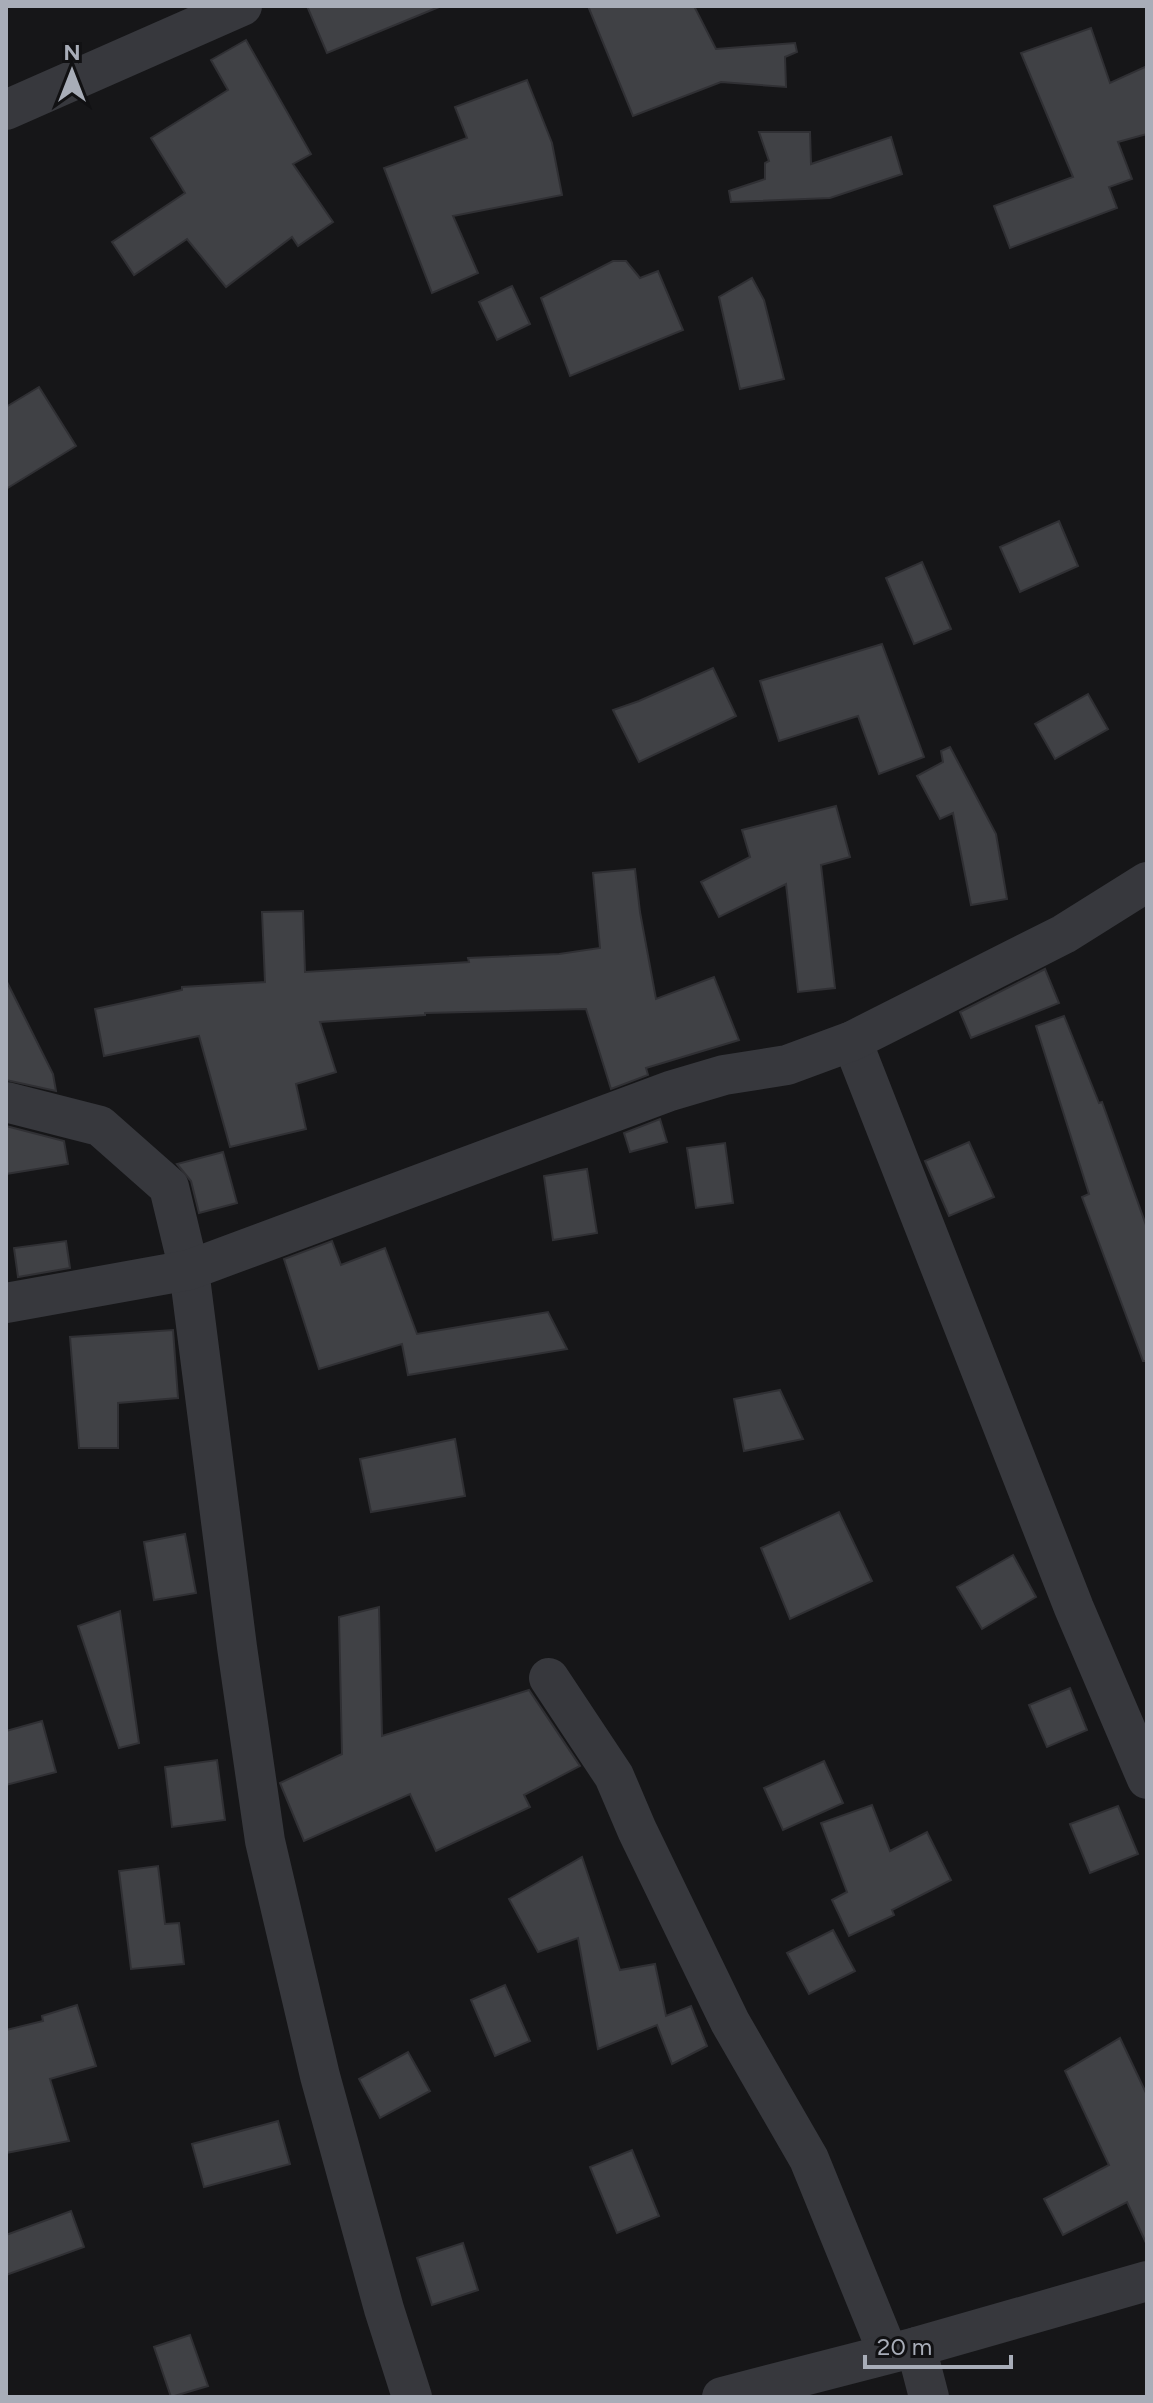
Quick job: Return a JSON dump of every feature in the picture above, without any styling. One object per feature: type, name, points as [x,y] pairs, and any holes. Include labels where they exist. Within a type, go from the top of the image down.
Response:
[{"type":"street","points":[[6,110],[242,6]]},
{"type":"street","points":[[6,1303],[189,1270],[670,1091],[724,1075],[787,1065],[852,1041],[1064,934],[1147,882]]},
{"type":"street","points":[[852,1041],[1074,1608],[1147,1779]]},
{"type":"street","points":[[6,1102],[100,1126],[169,1187],[189,1270],[265,1841],[320,2076],[384,2309],[412,2397]]},
{"type":"street","points":[[549,1678],[614,1776],[730,2022],[809,2159],[902,2350],[929,2397]]},
{"type":"street","points":[[722,2397],[1147,2281]]},
{"type":"building","points":[[307,6],[439,6],[439,7],[327,53]]},
{"type":"building","points":[[588,6],[694,6],[716,49],[795,43],[797,52],[785,57],[786,87],[721,82],[633,116]]},
{"type":"building","points":[[1091,28],[1110,83],[1147,66],[1147,134],[1118,142],[1132,179],[1109,187],[1117,208],[1010,248],[994,206],[1073,177],[1021,53]]},
{"type":"building","points":[[246,40],[311,154],[293,164],[333,222],[298,246],[292,237],[226,287],[187,239],[134,275],[112,242],[185,193],[151,138],[228,90],[211,60]]},
{"type":"building","points":[[527,80],[552,143],[562,195],[453,216],[478,273],[432,293],[384,168],[467,138],[455,107]]},
{"type":"building","points":[[759,132],[810,132],[811,164],[891,137],[902,174],[830,198],[731,202],[729,191],[765,179],[765,163],[769,161]]},
{"type":"building","points":[[613,261],[626,261],[640,278],[658,271],[683,330],[570,376],[541,298]]},
{"type":"building","points":[[752,278],[764,300],[784,379],[740,389],[719,297]]},
{"type":"building","points":[[512,286],[530,324],[497,340],[479,302]]},
{"type":"building","points":[[39,387],[76,446],[6,489],[6,407]]},
{"type":"building","points":[[1059,521],[1078,566],[1020,592],[1000,547]]},
{"type":"building","points":[[922,562],[951,629],[914,644],[886,578]]},
{"type":"building","points":[[882,644],[924,757],[879,774],[858,716],[779,741],[760,681]]},
{"type":"building","points":[[713,668],[736,716],[639,762],[613,710]]},
{"type":"building","points":[[1088,694],[1108,729],[1055,759],[1035,724]]},
{"type":"building","points":[[950,747],[996,834],[1007,899],[971,905],[953,813],[940,819],[917,776],[943,762],[941,751]]},
{"type":"building","points":[[836,806],[850,857],[821,865],[835,988],[798,992],[786,884],[719,917],[701,882],[750,857],[742,830]]},
{"type":"building","points":[[635,869],[656,999],[714,977],[739,1040],[646,1068],[648,1075],[611,1089],[586,1009],[425,1013],[320,1022],[336,1072],[296,1084],[306,1129],[230,1147],[199,1036],[104,1056],[95,1009],[182,990],[182,987],[265,982],[262,912],[303,911],[305,972],[469,962],[468,958],[559,954],[600,948],[593,873]]},
{"type":"building","points":[[1045,969],[1059,1003],[971,1038],[960,1012]]},
{"type":"building","points":[[6,980],[53,1074],[56,1091],[6,1080]]},
{"type":"building","points":[[1064,1016],[1099,1103],[1102,1102],[1147,1228],[1147,1361],[1143,1361],[1082,1197],[1089,1194],[1036,1026]]},
{"type":"building","points":[[660,1119],[667,1142],[630,1152],[624,1133]]},
{"type":"building","points":[[6,1126],[64,1141],[68,1164],[6,1174]]},
{"type":"building","points":[[969,1142],[994,1197],[949,1216],[925,1161]]},
{"type":"building","points":[[725,1143],[733,1203],[696,1208],[687,1148]]},
{"type":"building","points":[[223,1152],[237,1203],[199,1213],[191,1181],[177,1164]]},
{"type":"building","points":[[587,1169],[597,1233],[553,1240],[544,1176]]},
{"type":"building","points":[[66,1241],[70,1268],[18,1277],[14,1248]]},
{"type":"building","points":[[332,1241],[341,1265],[385,1248],[417,1334],[548,1312],[567,1349],[408,1375],[402,1344],[319,1369],[284,1259]]},
{"type":"building","points":[[173,1330],[178,1398],[118,1403],[118,1448],[79,1448],[70,1337]]},
{"type":"building","points":[[780,1390],[803,1439],[744,1451],[734,1399]]},
{"type":"building","points":[[455,1439],[465,1496],[371,1512],[360,1459]]},
{"type":"building","points":[[839,1512],[872,1581],[790,1619],[761,1548]]},
{"type":"building","points":[[185,1534],[196,1593],[154,1600],[144,1542]]},
{"type":"building","points":[[1013,1555],[1036,1597],[982,1629],[957,1587]]},
{"type":"building","points":[[379,1607],[382,1736],[529,1690],[580,1766],[524,1795],[530,1807],[436,1851],[410,1794],[304,1841],[280,1783],[342,1754],[339,1617]]},
{"type":"building","points":[[120,1611],[139,1743],[119,1748],[78,1626]]},
{"type":"building","points":[[1070,1688],[1087,1730],[1047,1747],[1029,1705]]},
{"type":"building","points":[[42,1721],[56,1772],[6,1785],[6,1731]]},
{"type":"building","points":[[217,1760],[225,1820],[172,1827],[165,1767]]},
{"type":"building","points":[[824,1761],[843,1803],[783,1830],[764,1788]]},
{"type":"building","points":[[872,1805],[890,1851],[927,1832],[951,1880],[892,1910],[894,1915],[849,1936],[832,1900],[847,1892],[821,1823]]},
{"type":"building","points":[[1118,1806],[1138,1854],[1090,1873],[1070,1824]]},
{"type":"building","points":[[582,1857],[620,1970],[655,1964],[666,2016],[691,2006],[707,2046],[672,2064],[657,2025],[598,2049],[578,1938],[538,1952],[509,1899]]},
{"type":"building","points":[[158,1866],[165,1924],[179,1923],[184,1964],[131,1969],[119,1871]]},
{"type":"building","points":[[833,1930],[855,1971],[809,1994],[787,1953]]},
{"type":"building","points":[[505,1985],[530,2041],[495,2056],[471,2000]]},
{"type":"building","points":[[77,2005],[96,2066],[50,2079],[69,2141],[6,2153],[6,2030],[43,2021],[42,2016]]},
{"type":"building","points":[[1120,2038],[1147,2095],[1147,2245],[1127,2202],[1063,2235],[1044,2199],[1109,2165],[1065,2071]]},
{"type":"building","points":[[408,2052],[430,2091],[380,2118],[359,2079]]},
{"type":"building","points":[[278,2121],[290,2164],[204,2187],[192,2144]]},
{"type":"building","points":[[632,2150],[659,2216],[617,2233],[590,2167]]},
{"type":"building","points":[[71,2211],[84,2247],[6,2275],[6,2235]]},
{"type":"building","points":[[463,2243],[478,2290],[432,2305],[417,2258]]},
{"type":"building","points":[[190,2335],[208,2386],[171,2397],[154,2347]]}]
